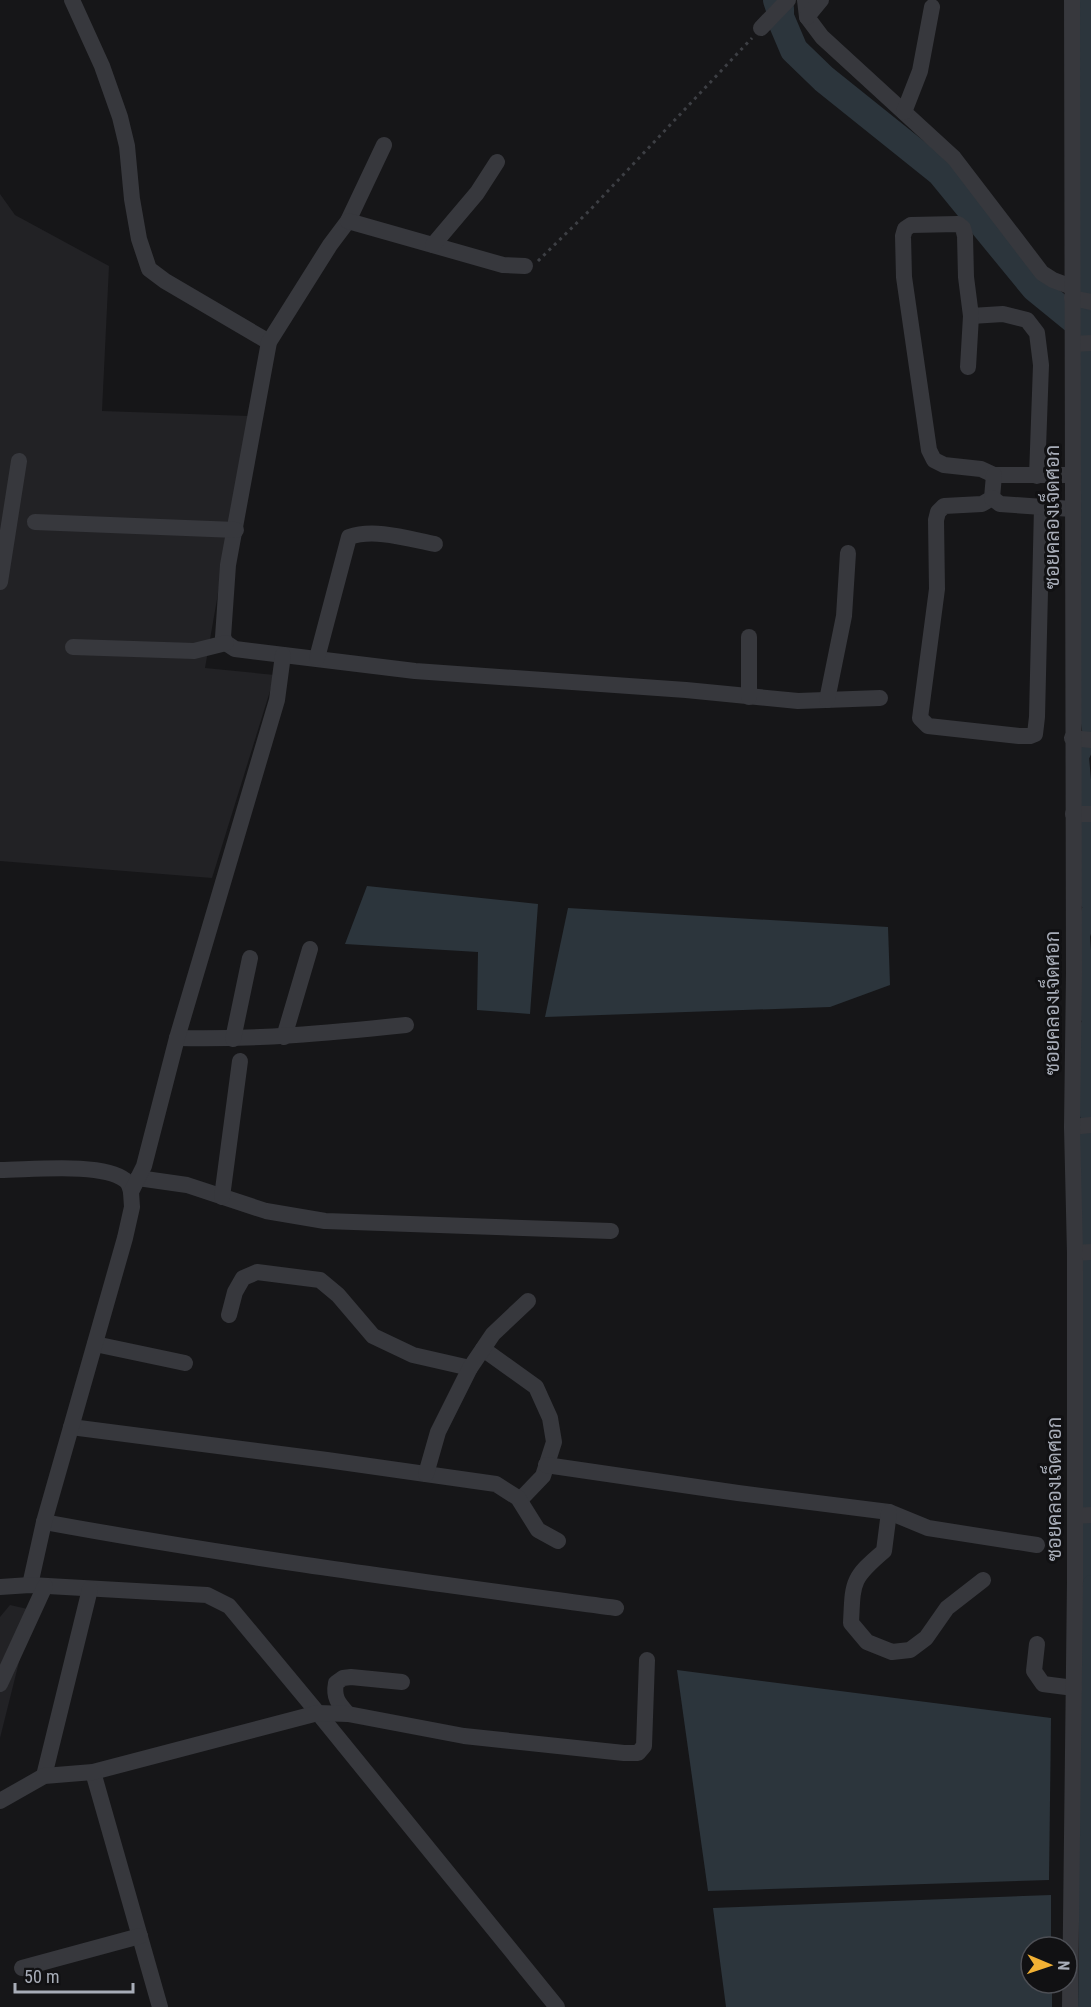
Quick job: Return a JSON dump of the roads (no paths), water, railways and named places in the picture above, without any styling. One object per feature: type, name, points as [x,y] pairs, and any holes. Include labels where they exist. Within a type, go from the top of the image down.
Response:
[{"type":"street","points":[[72,0],[102,66],[120,117],[127,146],[132,199],[139,239],[149,269],[165,281],[269,342]]},
{"type":"street","points":[[805,0],[807,17],[822,37],[954,158],[1042,273],[1079,297]]},
{"type":"street","points":[[807,17],[820,0]]},
{"type":"street","name":"ซอยคลองเจ็ดศอก","points":[[1070,2007],[1074,1688],[1083,1632],[1082,740],[1072,509],[1081,344],[1072,0]]},
{"type":"street","points":[[761,28],[787,1]]},
{"type":"street","points":[[904,112],[920,71],[932,7]]},
{"type":"street","points":[[384,145],[348,221],[330,245],[269,342],[228,565],[223,637],[226,643],[235,649],[415,671],[798,700],[880,698]]},
{"type":"street","points":[[433,245],[477,193],[497,162]]},
{"type":"street","points":[[348,221],[503,265],[525,266]]},
{"type":"street","points":[[968,367],[971,316],[963,228],[958,224],[911,225],[905,229],[903,236],[904,278],[929,450],[934,460],[944,465],[981,469],[994,475],[1073,475]]},
{"type":"street","points":[[971,316],[1003,314],[1027,320],[1037,333],[1041,365],[1037,476]]},
{"type":"street","points":[[0,582],[19,461]]},
{"type":"street","points":[[992,498],[994,475]]},
{"type":"street","points":[[992,498],[982,504],[944,506],[938,512],[936,520],[937,589],[920,718],[928,726],[1019,736],[1035,734],[1042,507]]},
{"type":"street","points":[[992,498],[1000,504],[1072,509]]},
{"type":"street","points":[[35,522],[236,530]]},
{"type":"street","points":[[317,658],[349,537],[357,534],[378,534],[435,544]]},
{"type":"street","points":[[827,700],[844,616],[848,552]]},
{"type":"street","points":[[749,637],[749,697]]},
{"type":"street","points":[[73,647],[194,651],[226,643]]},
{"type":"street","points":[[0,1684],[37,1585],[44,1522],[125,1238],[135,1185],[144,1166],[177,1038],[277,700],[283,655]]},
{"type":"street","points":[[284,1037],[310,949]]},
{"type":"street","points":[[232,1039],[250,958]]},
{"type":"street","points":[[177,1038],[284,1037],[406,1025]]},
{"type":"street","points":[[222,1197],[240,1061]]},
{"type":"street","points":[[0,1170],[79,1169],[111,1173],[135,1185],[187,1185],[266,1211],[325,1221],[611,1231]]},
{"type":"street","points":[[229,1315],[235,1292],[243,1278],[257,1272],[320,1280],[338,1294],[373,1336],[413,1354],[470,1368]]},
{"type":"street","points":[[426,1474],[438,1432],[470,1368],[493,1334],[528,1301]]},
{"type":"street","points":[[95,1344],[185,1363]]},
{"type":"street","points":[[483,1349],[536,1387],[550,1418],[554,1442],[543,1476],[520,1500]]},
{"type":"street","points":[[71,1427],[496,1484],[520,1500],[538,1530],[558,1541]]},
{"type":"street","points":[[546,1465],[889,1512],[928,1528],[1037,1545]]},
{"type":"street","points":[[889,1512],[884,1551],[861,1570],[853,1588],[851,1623],[867,1642],[892,1652],[910,1650],[926,1638],[947,1608],[983,1580]]},
{"type":"street","points":[[44,1522],[406,1580],[616,1608]]},
{"type":"street","points":[[0,1587],[37,1585],[207,1595],[229,1606],[557,2007]]},
{"type":"street","points":[[44,1776],[90,1588]]},
{"type":"street","points":[[1037,1644],[1034,1671],[1043,1684],[1074,1688]]},
{"type":"street","points":[[0,1801],[44,1776],[93,1772],[318,1713],[348,1714],[464,1736],[638,1753],[644,1746],[647,1660]]},
{"type":"street","points":[[348,1714],[336,1701],[334,1692],[336,1683],[343,1678],[402,1682]]},
{"type":"street","points":[[93,1772],[160,2007]]},
{"type":"street","points":[[22,1968],[140,1936]]},
{"type":"waterway","points":[[777,0],[780,17],[794,50],[824,79],[940,172],[1035,288],[1073,319],[1085,325]]},
{"type":"waterway","points":[[1085,0],[1087,481],[1083,684],[1091,736],[1081,757],[1086,814],[1083,894],[1091,906],[1082,936],[1085,1009],[1090,1021],[1085,1037],[1084,1062],[1086,1108],[1090,1122],[1087,1138],[1084,1295],[1088,1350],[1084,1554],[1091,1580]]},
{"type":"waterway","points":[[1086,2007],[1084,1684],[1086,1611],[1091,1583]]}]
